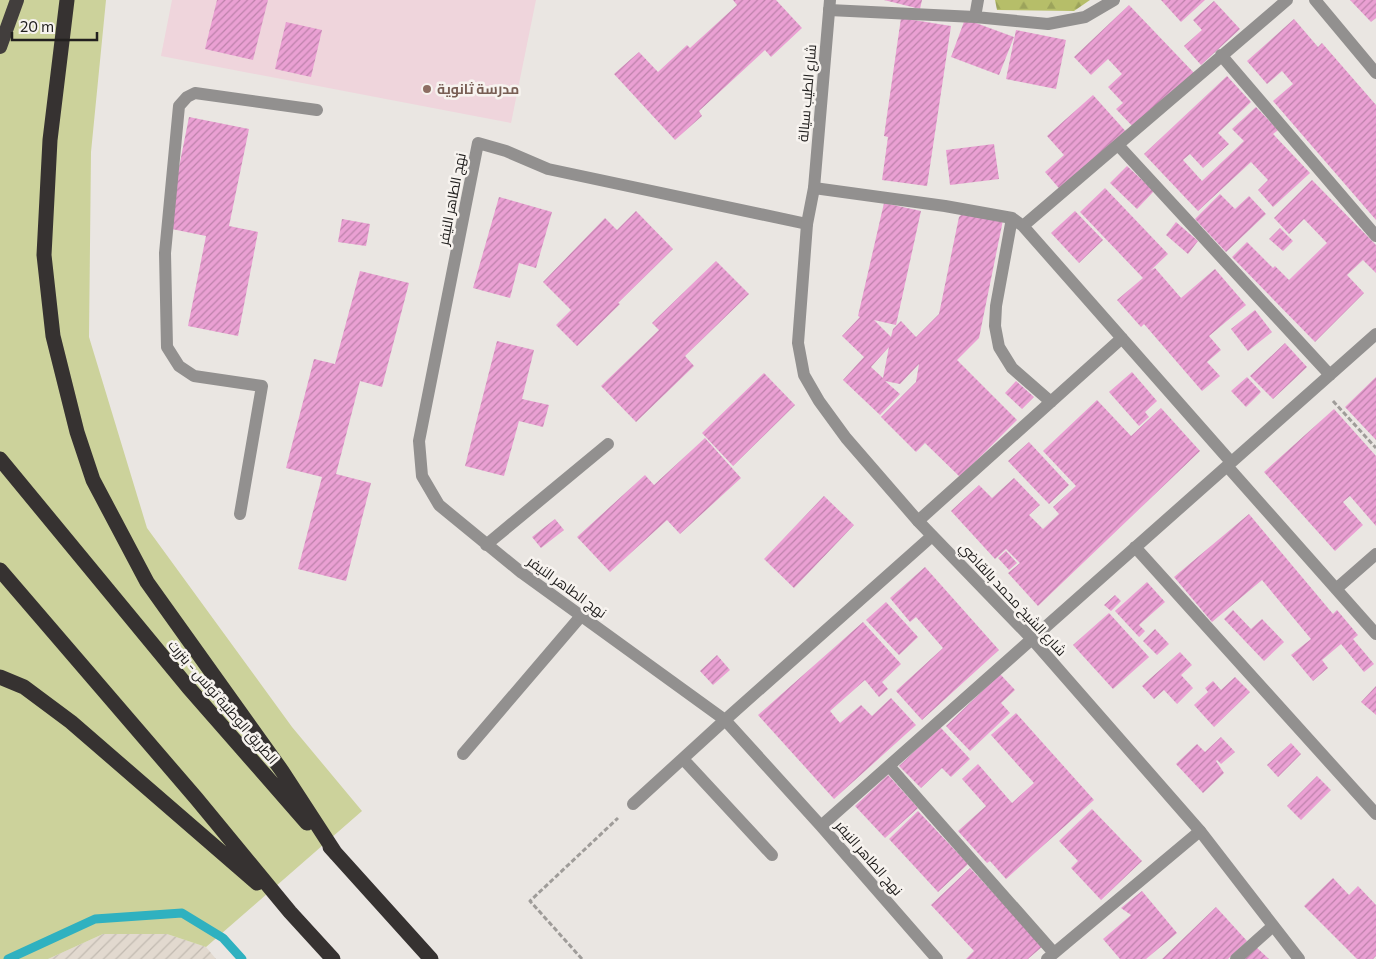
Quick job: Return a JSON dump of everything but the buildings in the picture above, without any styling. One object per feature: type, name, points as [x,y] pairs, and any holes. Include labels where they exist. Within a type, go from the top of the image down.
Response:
[{"type":"highway","points":[[0,47],[17,0]]},
{"type":"highway","points":[[67,0],[50,140],[44,255],[53,336],[77,432],[94,480],[147,582],[282,771],[336,854]]},
{"type":"highway","name":"الطريق الوطنية تونس - بنزرت","points":[[0,459],[188,687],[297,812],[431,959]]},
{"type":"highway","points":[[0,570],[190,791],[290,912],[333,959]]},
{"type":"highway","points":[[0,678],[24,687],[71,722],[290,912]]},
{"type":"street","points":[[975,17],[978,0]]},
{"type":"street","points":[[829,5],[1048,24],[1085,17],[1114,0]]},
{"type":"street","points":[[1050,402],[1012,368],[999,347],[995,326],[996,306],[1018,222],[1118,145],[1287,0]]},
{"type":"street","points":[[1316,0],[1376,72]]},
{"type":"street","name":"شارع الطيب سيالة","points":[[807,224],[814,188],[829,5]]},
{"type":"street","points":[[1221,55],[1376,236]]},
{"type":"street","points":[[240,514],[262,386],[194,376],[180,366],[167,347],[165,253],[179,106],[187,97],[195,93],[317,110]]},
{"type":"street","name":"نهج الطاهر النيفر","points":[[807,224],[608,183],[548,168],[506,151],[478,143],[419,442],[422,476],[439,505],[486,545],[725,720],[937,959]]},
{"type":"street","points":[[1118,145],[1330,374]]},
{"type":"street","points":[[814,188],[945,206],[1018,222],[1122,338],[1376,634]]},
{"type":"street","name":"شارع الشيخ محمد بالقاضي","points":[[807,224],[798,343],[804,375],[819,401],[846,438],[918,521],[1032,639],[1200,831],[1299,959]]},
{"type":"street","points":[[821,826],[1376,334]]},
{"type":"street","points":[[918,521],[1122,338]]},
{"type":"street","points":[[486,545],[608,444]]},
{"type":"street","points":[[633,804],[932,536]]},
{"type":"street","points":[[1135,547],[1374,807]]},
{"type":"street","points":[[1336,589],[1376,554]]},
{"type":"street","points":[[463,754],[581,616]]},
{"type":"street","points":[[682,759],[772,855]]},
{"type":"street","points":[[889,766],[1050,956],[1200,831]]},
{"type":"street","points":[[1236,959],[1273,926]]},
{"type":"path","points":[[1318,385],[1376,448]]},
{"type":"path","points":[[582,959],[530,901],[633,804]]},
{"type":"shaded area","name":"مدرسة ثانوية","points":[[172,0],[536,0],[511,123],[161,56]]},
{"type":"shaded area","points":[[103,934],[167,934],[206,947],[216,959],[48,959]]},
{"type":"green space","points":[[0,0],[106,0],[91,152],[89,337],[147,528],[292,727],[362,811],[206,947],[167,934],[103,934],[48,959],[0,959]]},
{"type":"green space","points":[[995,0],[1090,0],[1074,11],[997,10]]},
{"type":"waterway","points":[[8,959],[95,919],[182,913],[223,938],[242,959]]},
{"type":"place","name":"مدرسة ثانوية","points":[[427,89]]}]
